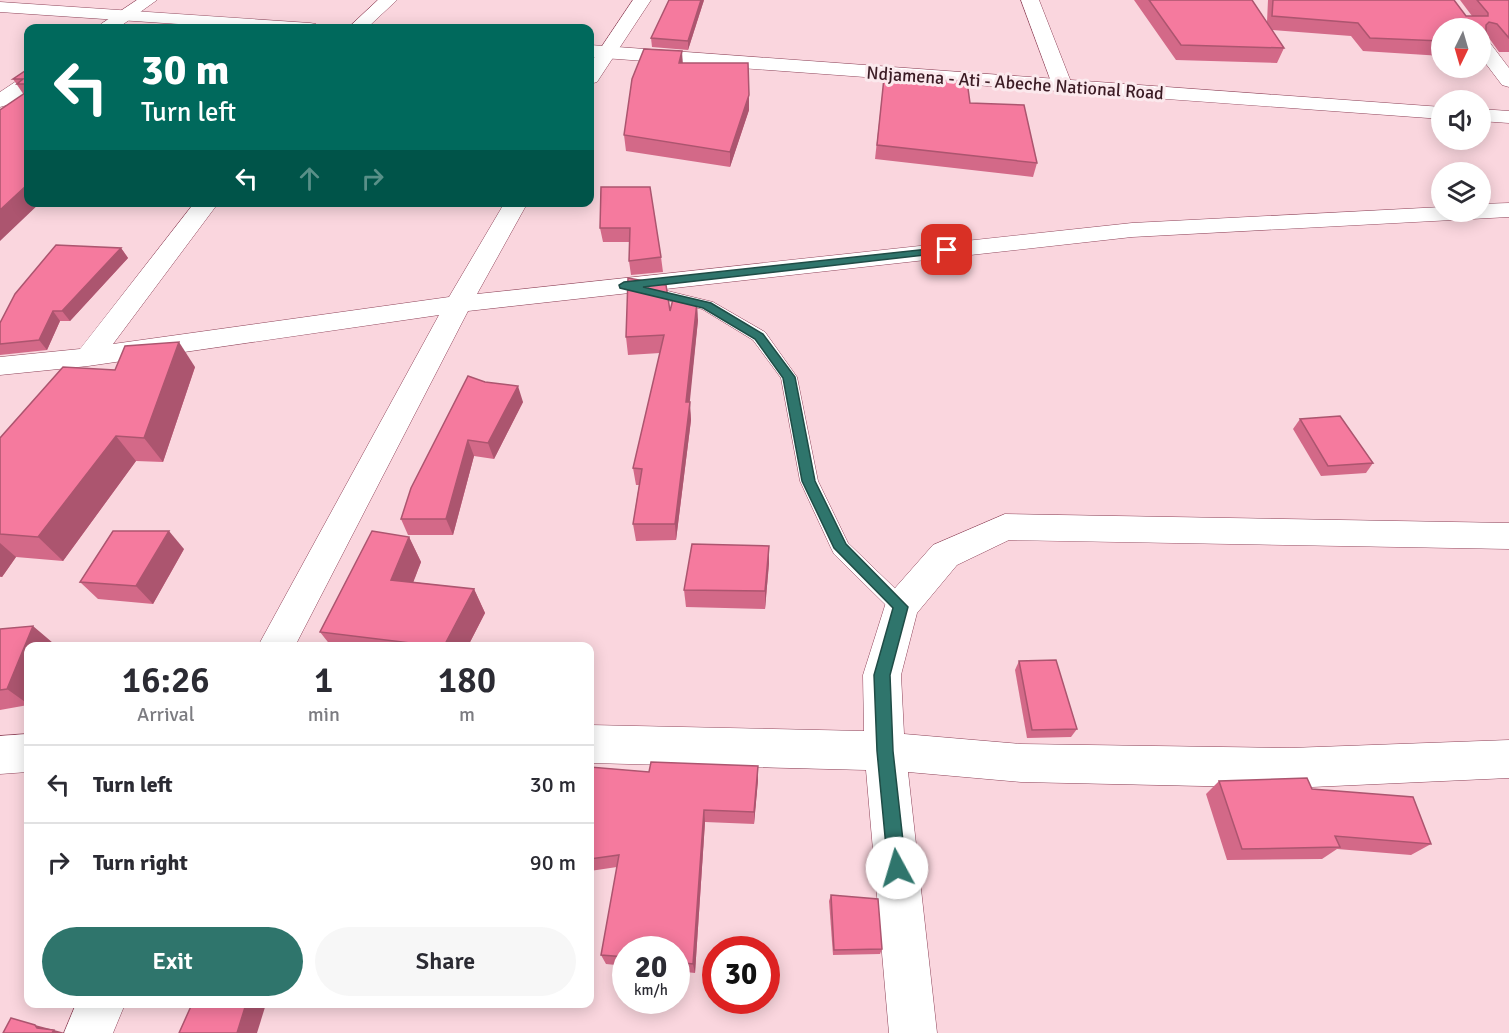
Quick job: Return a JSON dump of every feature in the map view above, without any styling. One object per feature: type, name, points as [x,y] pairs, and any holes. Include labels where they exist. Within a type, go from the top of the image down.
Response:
[{"type":"main road","points":[[113,24],[148,0]]},
{"type":"main road","points":[[361,24],[388,0]]},
{"type":"main road","points":[[597,52],[642,0]]},
{"type":"main road","points":[[1030,0],[1063,87]]},
{"type":"main road","points":[[0,7],[248,24]]},
{"type":"main road","name":"Ndjamena - Ati - Abeche National Road","points":[[597,52],[1431,112]]},
{"type":"main road","points":[[1491,57],[1509,81]]},
{"type":"main road","points":[[0,101],[24,85]]},
{"type":"main road","points":[[1491,116],[1509,117]]},
{"type":"main road","points":[[88,357],[204,207]]},
{"type":"main road","points":[[278,642],[458,304],[514,207]]},
{"type":"main road","points":[[1491,211],[1509,210]]},
{"type":"main road","points":[[0,366],[88,357],[458,304],[1132,230],[1431,215]]},
{"type":"main road","points":[[913,1033],[885,751],[882,675],[901,607],[945,555],[1005,527],[1509,536]]},
{"type":"main road","points":[[594,744],[885,751],[1021,763],[1255,767],[1509,759]]},
{"type":"main road","points":[[0,754],[24,753]]},
{"type":"main road","points":[[88,1033],[99,1008]]},
{"type":"lane","points":[[624,285],[707,305],[759,336],[789,377],[809,481],[841,548],[901,607]]},
{"type":"building","points":[[669,0],[701,0],[688,41],[651,38]]},
{"type":"building","points":[[1149,0],[1252,0],[1284,48],[1181,45]]},
{"type":"building","points":[[1273,0],[1454,0],[1466,16],[1488,16],[1477,0],[1509,0],[1509,38],[1497,24],[1491,22],[1491,18],[1431,18],[1431,41],[1370,38],[1358,23],[1272,16]]},
{"type":"building","points":[[644,49],[682,51],[679,63],[748,63],[749,95],[730,152],[624,135],[632,79]]},
{"type":"building","points":[[24,72],[24,84],[17,84],[23,79],[13,79]]},
{"type":"building","points":[[884,78],[967,81],[970,103],[1024,105],[1037,163],[877,145]]},
{"type":"building","points":[[24,94],[24,188],[0,210],[0,110]]},
{"type":"building","points":[[601,187],[650,187],[661,257],[629,261],[630,228],[600,228]]},
{"type":"building","points":[[56,245],[121,248],[62,311],[53,311],[39,340],[0,344],[0,323],[15,294]]},
{"type":"building","points":[[628,278],[666,285],[670,311],[673,299],[697,302],[686,402],[690,402],[675,524],[633,524],[642,469],[633,468],[664,335],[626,337]]},
{"type":"building","points":[[179,342],[144,438],[116,436],[38,537],[0,534],[0,438],[63,367],[115,370],[125,346]]},
{"type":"building","points":[[468,376],[485,382],[518,386],[488,443],[468,440],[446,519],[401,519],[411,488]]},
{"type":"building","points":[[1340,416],[1373,463],[1328,466],[1300,419]]},
{"type":"building","points":[[113,531],[169,531],[136,586],[80,582]]},
{"type":"building","points":[[372,531],[409,537],[391,580],[474,589],[446,642],[402,642],[320,632]]},
{"type":"building","points":[[692,544],[769,546],[765,591],[684,590]]},
{"type":"building","points":[[33,626],[26,642],[24,642],[24,648],[7,689],[0,690],[0,629]]},
{"type":"building","points":[[1056,660],[1077,729],[1032,730],[1019,661]]},
{"type":"building","points":[[651,762],[758,766],[754,812],[704,810],[693,964],[690,964],[690,936],[612,936],[612,956],[601,955],[619,855],[594,858],[594,767],[649,772]]},
{"type":"building","points":[[1307,778],[1312,789],[1413,797],[1431,844],[1335,836],[1340,847],[1242,849],[1219,781]]},
{"type":"building","points":[[831,895],[878,899],[882,949],[834,950]]},
{"type":"building","points":[[190,1008],[245,1008],[237,1033],[179,1033]]},
{"type":"building","points":[[11,1018],[35,1025],[37,1028],[54,1030],[52,1033],[3,1033]]},
{"type":"route","points":[[897,868],[885,751],[882,675],[901,607],[841,548],[809,481],[789,377],[759,336],[707,305],[624,285],[947,250]]}]
